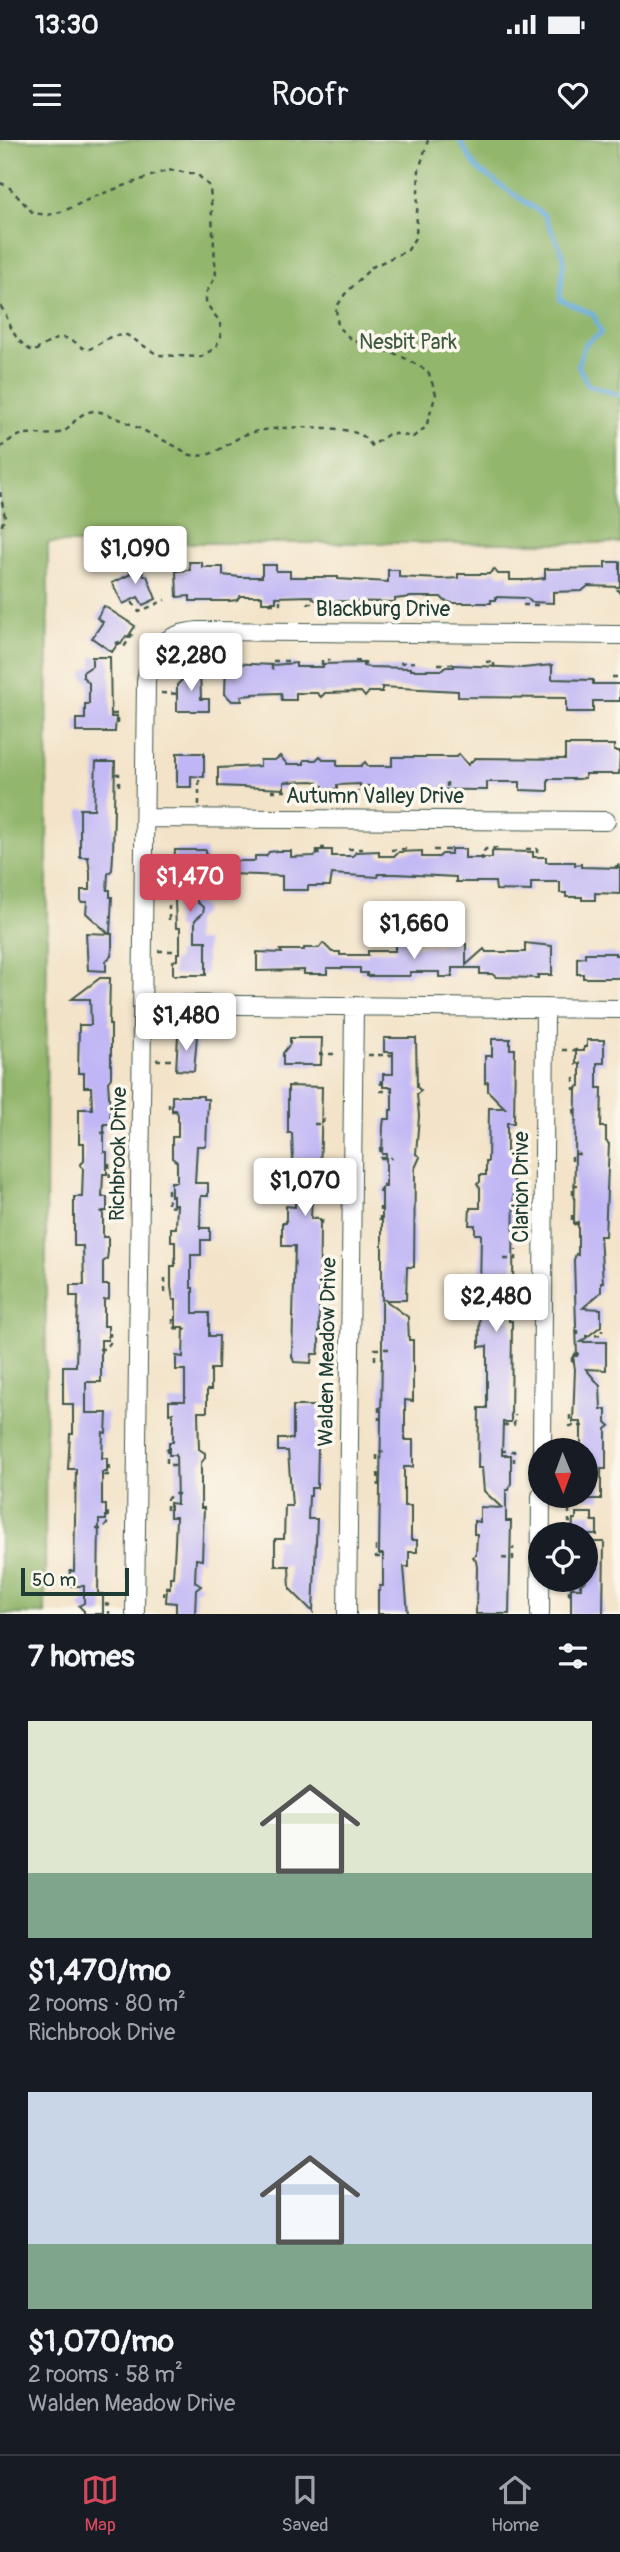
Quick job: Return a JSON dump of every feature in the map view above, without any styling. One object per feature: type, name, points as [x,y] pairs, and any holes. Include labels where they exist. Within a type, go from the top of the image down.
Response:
[{"type":"street","name":"Blackburg Drive","points":[[154,654],[176,635],[199,631],[620,635]]},
{"type":"street","name":"Richbrook Drive","points":[[135,1614],[146,681],[154,654]]},
{"type":"street","name":"Autumn Valley Drive","points":[[145,818],[606,821]]},
{"type":"street","points":[[143,1004],[620,1009]]},
{"type":"street","name":"Walden Meadow Drive","points":[[346,1614],[354,1006]]},
{"type":"street","name":"Clarion Drive","points":[[541,1438],[545,1008]]},
{"type":"street","points":[[540,1614],[541,1508]]},
{"type":"path","points":[[0,448],[14,436],[32,432],[64,432],[79,414],[98,411],[191,455],[215,453],[249,433],[295,428],[345,430],[363,435],[372,446],[390,433],[413,438],[426,427],[436,394],[428,371],[399,355],[352,340],[338,327],[336,308],[372,267],[408,250],[416,236],[419,170],[428,140]]},
{"type":"path","points":[[0,183],[8,186],[33,213],[48,215],[168,170],[197,174],[211,187],[216,276],[206,293],[206,303],[220,322],[221,336],[216,347],[201,357],[158,355],[127,335],[112,336],[88,350],[71,340],[59,338],[33,352],[21,344],[10,330],[0,306]]},
{"type":"path","points":[[0,492],[5,517],[0,530]]},
{"type":"path","points":[[617,589],[620,593]]},
{"type":"path","points":[[269,604],[280,604],[279,598]]},
{"type":"path","points":[[132,602],[139,612],[165,600]]},
{"type":"path","points":[[523,605],[538,605],[538,600]]},
{"type":"path","points":[[307,603],[321,603]]},
{"type":"path","points":[[354,606],[370,606],[370,603]]},
{"type":"path","points":[[116,642],[124,647],[133,633]]},
{"type":"path","points":[[233,660],[242,660],[241,671]]},
{"type":"path","points":[[322,665],[322,660],[330,660]]},
{"type":"path","points":[[355,661],[365,660],[365,665]]},
{"type":"path","points":[[272,670],[272,661],[289,661]]},
{"type":"path","points":[[400,663],[416,662]]},
{"type":"path","points":[[486,662],[494,662],[494,673]]},
{"type":"path","points":[[438,664],[452,664],[452,668]]},
{"type":"path","points":[[612,677],[620,677]]},
{"type":"path","points":[[160,693],[179,694]]},
{"type":"path","points":[[112,714],[117,714],[117,724]]},
{"type":"path","points":[[116,774],[119,774],[119,790]]},
{"type":"path","points":[[199,776],[199,805]]},
{"type":"path","points":[[447,782],[447,793],[456,793]]},
{"type":"path","points":[[399,792],[408,792],[408,786]]},
{"type":"path","points":[[321,787],[321,791],[330,791]]},
{"type":"path","points":[[354,792],[370,790]]},
{"type":"path","points":[[271,791],[289,791]]},
{"type":"path","points":[[317,854],[317,848],[325,848]]},
{"type":"path","points":[[482,861],[482,853],[486,849],[498,848]]},
{"type":"path","points":[[348,849],[363,849],[363,854]]},
{"type":"path","points":[[391,850],[406,849],[406,854]]},
{"type":"path","points":[[526,849],[537,849],[537,856]]},
{"type":"path","points":[[434,850],[449,850],[449,854]]},
{"type":"path","points":[[158,872],[184,873]]},
{"type":"path","points":[[169,920],[169,904],[173,904]]},
{"type":"path","points":[[157,951],[179,951]]},
{"type":"path","points":[[559,1050],[583,1050]]},
{"type":"path","points":[[319,1054],[339,1054]]},
{"type":"path","points":[[366,1055],[392,1055]]},
{"type":"path","points":[[156,1060],[173,1060]]},
{"type":"path","points":[[574,1077],[576,1088]]},
{"type":"path","points":[[381,1080],[381,1091],[393,1091]]},
{"type":"path","points":[[169,1103],[169,1111],[176,1111]]},
{"type":"path","points":[[574,1109],[576,1121]]},
{"type":"path","points":[[314,1124],[324,1124],[324,1113]]},
{"type":"path","points":[[101,1133],[109,1132],[113,1128],[113,1116]]},
{"type":"path","points":[[380,1147],[381,1158],[392,1158]]},
{"type":"path","points":[[572,1161],[572,1154],[583,1154]]},
{"type":"path","points":[[109,1163],[110,1180]]},
{"type":"path","points":[[380,1193],[380,1185],[390,1185]]},
{"type":"path","points":[[573,1195],[573,1185],[583,1185]]},
{"type":"path","points":[[168,1189],[168,1207],[178,1206]]},
{"type":"path","points":[[100,1212],[109,1212],[109,1203]]},
{"type":"path","points":[[380,1207],[380,1221]]},
{"type":"path","points":[[572,1215],[572,1224],[577,1224]]},
{"type":"path","points":[[313,1218],[322,1218],[322,1226]]},
{"type":"path","points":[[504,1259],[516,1259],[516,1248]]},
{"type":"path","points":[[165,1293],[165,1277],[169,1277]]},
{"type":"path","points":[[511,1290],[516,1290],[516,1282]]},
{"type":"path","points":[[173,1320],[173,1328],[187,1329]]},
{"type":"path","points":[[321,1320],[321,1332]]},
{"type":"path","points":[[585,1336],[602,1335],[601,1329]]},
{"type":"path","points":[[578,1335],[580,1330]]},
{"type":"path","points":[[99,1349],[106,1349],[110,1343],[110,1333]]},
{"type":"path","points":[[375,1360],[375,1349],[389,1349]]},
{"type":"path","points":[[572,1362],[572,1354],[582,1354]]},
{"type":"path","points":[[379,1407],[379,1420]]},
{"type":"path","points":[[503,1425],[514,1425],[514,1415]]},
{"type":"path","points":[[570,1415],[570,1426],[583,1426]]},
{"type":"path","points":[[320,1420],[320,1432]]},
{"type":"path","points":[[167,1448],[167,1465],[176,1465]]},
{"type":"path","points":[[501,1451],[514,1451],[514,1462]]},
{"type":"path","points":[[377,1460],[377,1452],[386,1452]]},
{"type":"path","points":[[104,1475],[109,1475],[109,1465]]},
{"type":"path","points":[[377,1473],[379,1486]]},
{"type":"path","points":[[167,1510],[167,1499],[173,1494],[180,1494]]},
{"type":"path","points":[[569,1509],[569,1522]]},
{"type":"path","points":[[96,1529],[103,1529],[107,1524],[108,1512]]},
{"type":"path","points":[[376,1546],[376,1557],[383,1557]]},
{"type":"path","points":[[502,1559],[513,1559],[513,1547]]},
{"type":"path","points":[[164,1596],[164,1587],[169,1587]]},
{"type":"path","points":[[105,1604],[108,1605],[109,1614]]},
{"type":"green space","name":"Nesbit Park","points":[[0,140],[620,140],[620,543],[48,543],[45,1614],[0,1614]]},
{"type":"building","points":[[138,562],[156,599],[143,605],[138,597],[123,604],[112,583],[131,574],[127,567]]},
{"type":"building","points":[[189,562],[202,562],[202,567],[223,567],[223,575],[240,577],[262,577],[262,565],[276,565],[276,571],[290,571],[290,577],[338,577],[388,582],[388,570],[399,570],[399,577],[441,579],[458,578],[458,574],[489,574],[494,569],[498,574],[510,574],[510,580],[527,580],[545,578],[545,569],[605,568],[605,562],[620,562],[620,587],[588,586],[582,591],[553,592],[553,603],[531,602],[527,598],[496,597],[491,603],[452,603],[441,597],[411,597],[395,599],[395,602],[323,601],[315,600],[311,596],[276,597],[276,602],[262,602],[262,596],[240,596],[237,600],[229,601],[190,601],[190,596],[177,597],[176,571],[190,570]]},
{"type":"building","points":[[104,606],[135,626],[112,652],[92,638],[103,622],[97,618]]},
{"type":"building","points":[[92,657],[110,657],[111,717],[116,717],[115,732],[76,732],[76,719],[85,719],[85,704],[89,704],[89,683],[83,677],[83,672],[92,666]]},
{"type":"building","points":[[226,663],[296,663],[296,667],[323,667],[323,664],[363,663],[363,666],[368,667],[411,670],[442,670],[454,665],[523,668],[552,665],[552,679],[620,684],[620,701],[593,701],[593,712],[566,712],[566,698],[458,697],[458,691],[382,687],[382,692],[369,692],[365,697],[361,692],[325,693],[321,697],[317,693],[296,693],[296,700],[282,700],[281,693],[253,694],[241,696],[242,701],[232,701],[225,694]]},
{"type":"building","points":[[185,670],[200,670],[201,699],[209,699],[209,711],[177,711],[177,685],[183,679]]},
{"type":"building","points":[[565,745],[614,745],[614,751],[620,751],[619,774],[585,774],[585,778],[579,779],[548,779],[548,791],[520,790],[520,782],[487,782],[487,790],[369,789],[369,786],[360,784],[323,789],[323,786],[318,786],[318,782],[312,781],[284,782],[284,789],[218,786],[218,768],[260,766],[260,760],[275,760],[280,756],[287,764],[304,764],[304,760],[316,760],[320,756],[324,760],[337,760],[337,766],[361,766],[365,762],[368,766],[392,766],[392,757],[456,757],[459,754],[468,765],[475,758],[565,759]]},
{"type":"building","points":[[177,753],[204,753],[204,777],[191,776],[191,787],[177,787]]},
{"type":"building","points":[[96,762],[115,762],[113,855],[107,890],[110,890],[112,897],[112,949],[111,956],[106,961],[106,971],[88,970],[86,933],[109,934],[86,913],[87,902],[81,902],[81,890],[90,890],[90,873],[88,857],[80,857],[80,809],[94,809]]},
{"type":"building","points":[[451,849],[465,849],[465,858],[492,858],[492,851],[533,852],[533,857],[546,857],[546,862],[575,862],[575,865],[581,864],[581,867],[620,868],[620,894],[595,893],[595,900],[582,900],[582,897],[566,897],[566,893],[560,893],[560,882],[531,882],[531,891],[496,890],[495,882],[456,882],[456,877],[396,874],[378,874],[378,877],[332,874],[330,886],[308,886],[308,890],[282,890],[282,876],[231,874],[232,861],[255,861],[255,856],[266,856],[269,852],[277,851],[291,851],[291,857],[314,856],[319,854],[318,850],[332,850],[332,856],[353,856],[356,852],[379,851],[379,856],[395,856],[399,852],[422,851],[422,857],[439,857],[442,854],[451,854]]},
{"type":"building","points":[[175,850],[206,850],[206,883],[197,883],[197,902],[204,908],[203,913],[195,920],[195,941],[206,941],[206,975],[173,975],[173,961],[177,960],[177,953],[180,953],[180,928],[176,928],[175,901],[176,894],[182,894],[182,864],[174,864]]},
{"type":"building","points":[[395,937],[407,937],[407,946],[439,946],[453,944],[455,940],[459,944],[466,944],[466,965],[484,949],[486,952],[525,952],[525,943],[552,946],[552,975],[538,975],[538,978],[496,977],[492,974],[480,974],[480,968],[452,968],[452,977],[439,977],[439,972],[410,972],[410,976],[367,976],[367,973],[360,973],[360,968],[327,968],[327,974],[304,974],[304,970],[257,971],[257,952],[282,953],[280,950],[319,948],[323,943],[332,952],[340,952],[340,955],[368,955],[368,951],[395,951]]},
{"type":"building","points":[[585,953],[620,955],[620,978],[583,978],[583,974],[577,974],[577,958],[585,957]]},
{"type":"building","points":[[100,978],[110,978],[111,1078],[108,1082],[111,1124],[104,1124],[107,1174],[103,1174],[102,1197],[107,1197],[107,1211],[103,1211],[103,1237],[108,1237],[108,1252],[107,1259],[103,1262],[103,1285],[109,1285],[109,1299],[104,1300],[104,1326],[108,1326],[108,1340],[101,1340],[101,1382],[86,1382],[86,1413],[107,1413],[102,1458],[107,1458],[107,1472],[102,1472],[102,1505],[106,1505],[106,1520],[99,1520],[98,1594],[103,1594],[103,1614],[84,1614],[79,1606],[84,1603],[84,1586],[69,1586],[70,1571],[74,1571],[76,1469],[68,1469],[70,1434],[73,1434],[73,1404],[63,1404],[63,1366],[76,1366],[78,1296],[70,1296],[70,1285],[84,1285],[83,1246],[74,1246],[74,1197],[82,1197],[83,1168],[80,1165],[84,1161],[84,1143],[79,1143],[79,1109],[92,1109],[91,1087],[84,1087],[84,1073],[78,1073],[79,1025],[91,1025],[90,999],[72,999]]},
{"type":"building","points":[[178,1036],[197,1036],[194,1071],[176,1070]]},
{"type":"building","points":[[290,1038],[322,1038],[321,1065],[283,1065],[283,1053],[290,1044]]},
{"type":"building","points":[[384,1038],[416,1038],[417,1087],[421,1091],[417,1094],[419,1116],[416,1154],[420,1157],[415,1168],[414,1267],[407,1267],[406,1300],[385,1300],[408,1317],[409,1340],[413,1340],[413,1401],[405,1400],[405,1440],[413,1440],[413,1467],[404,1467],[404,1506],[411,1506],[411,1540],[417,1540],[417,1552],[409,1552],[409,1567],[404,1567],[408,1614],[378,1614],[378,1591],[380,1586],[383,1586],[383,1554],[379,1554],[382,1187],[386,1187],[386,1154],[382,1154],[384,1119],[390,1119],[392,1110],[392,1087],[383,1087],[383,1074],[393,1074],[393,1052],[384,1052]]},
{"type":"building","points":[[492,1039],[510,1039],[510,1049],[515,1049],[514,1123],[507,1123],[507,1153],[513,1154],[514,1161],[513,1288],[509,1288],[509,1321],[512,1321],[511,1422],[503,1422],[502,1455],[511,1455],[511,1483],[509,1490],[506,1490],[506,1521],[511,1521],[509,1614],[476,1614],[477,1567],[473,1557],[476,1555],[477,1534],[474,1534],[474,1521],[480,1522],[480,1507],[502,1508],[484,1491],[482,1468],[478,1468],[479,1408],[487,1408],[487,1346],[479,1347],[481,1234],[475,1234],[475,1225],[469,1225],[470,1208],[480,1208],[480,1188],[477,1184],[480,1182],[480,1175],[486,1175],[489,1108],[505,1108],[488,1091],[488,1082],[485,1083],[485,1056],[492,1056]]},
{"type":"building","points":[[587,1040],[604,1040],[604,1063],[597,1063],[597,1088],[602,1088],[601,1127],[606,1127],[606,1141],[609,1144],[605,1236],[600,1236],[603,1282],[601,1292],[583,1308],[601,1309],[601,1326],[581,1342],[606,1342],[606,1370],[586,1369],[600,1386],[601,1409],[606,1409],[606,1422],[610,1426],[606,1429],[606,1469],[601,1469],[601,1499],[598,1499],[598,1438],[581,1438],[581,1422],[573,1422],[573,1356],[577,1356],[574,1260],[576,1254],[578,1255],[578,1222],[574,1223],[576,1090],[580,1086],[580,1063],[576,1064],[576,1051],[584,1051],[584,1047],[587,1047]]},
{"type":"building","points":[[288,1086],[322,1087],[320,1185],[319,1189],[316,1189],[316,1196],[312,1196],[311,1219],[320,1219],[319,1347],[318,1354],[312,1354],[311,1363],[294,1362],[292,1356],[295,1246],[282,1246],[282,1223],[286,1223],[286,1206],[295,1207],[295,1163],[292,1133],[288,1133]]},
{"type":"building","points":[[172,1096],[203,1096],[203,1099],[208,1099],[206,1146],[197,1146],[195,1183],[208,1183],[208,1196],[201,1196],[200,1228],[210,1228],[210,1240],[201,1240],[201,1255],[191,1255],[191,1288],[193,1313],[209,1313],[209,1336],[219,1336],[218,1369],[211,1369],[207,1412],[198,1412],[199,1449],[205,1453],[205,1458],[201,1463],[201,1508],[204,1508],[202,1560],[196,1559],[195,1582],[201,1586],[196,1590],[195,1614],[176,1614],[176,1603],[166,1602],[170,1577],[173,1577],[175,1544],[176,1517],[170,1517],[170,1503],[177,1504],[176,1455],[169,1455],[169,1442],[173,1442],[173,1413],[169,1414],[169,1401],[185,1401],[185,1370],[176,1370],[176,1356],[183,1357],[184,1327],[176,1327],[176,1300],[173,1300],[171,1287],[171,1266],[175,1266],[175,1242],[171,1242],[171,1228],[176,1228],[177,1204],[173,1204],[171,1196],[171,1182],[177,1182],[177,1162],[172,1158],[172,1137],[178,1137],[178,1115],[176,1110],[172,1110]]},
{"type":"building","points":[[293,1406],[319,1406],[317,1488],[311,1488],[308,1519],[317,1519],[313,1612],[290,1589],[289,1566],[275,1566],[275,1539],[284,1539],[285,1506],[292,1506],[288,1451],[278,1451],[278,1439],[293,1439]]},
{"type":"building","points":[[576,1513],[592,1513],[592,1521],[597,1522],[573,1522]]},
{"type":"building","points":[[598,1542],[604,1542],[603,1614],[571,1614],[571,1592],[598,1592]]},
{"type":"waterway","points":[[459,140],[477,169],[544,215],[564,256],[560,300],[594,315],[601,333],[585,344],[578,365],[588,385],[620,395]]}]
